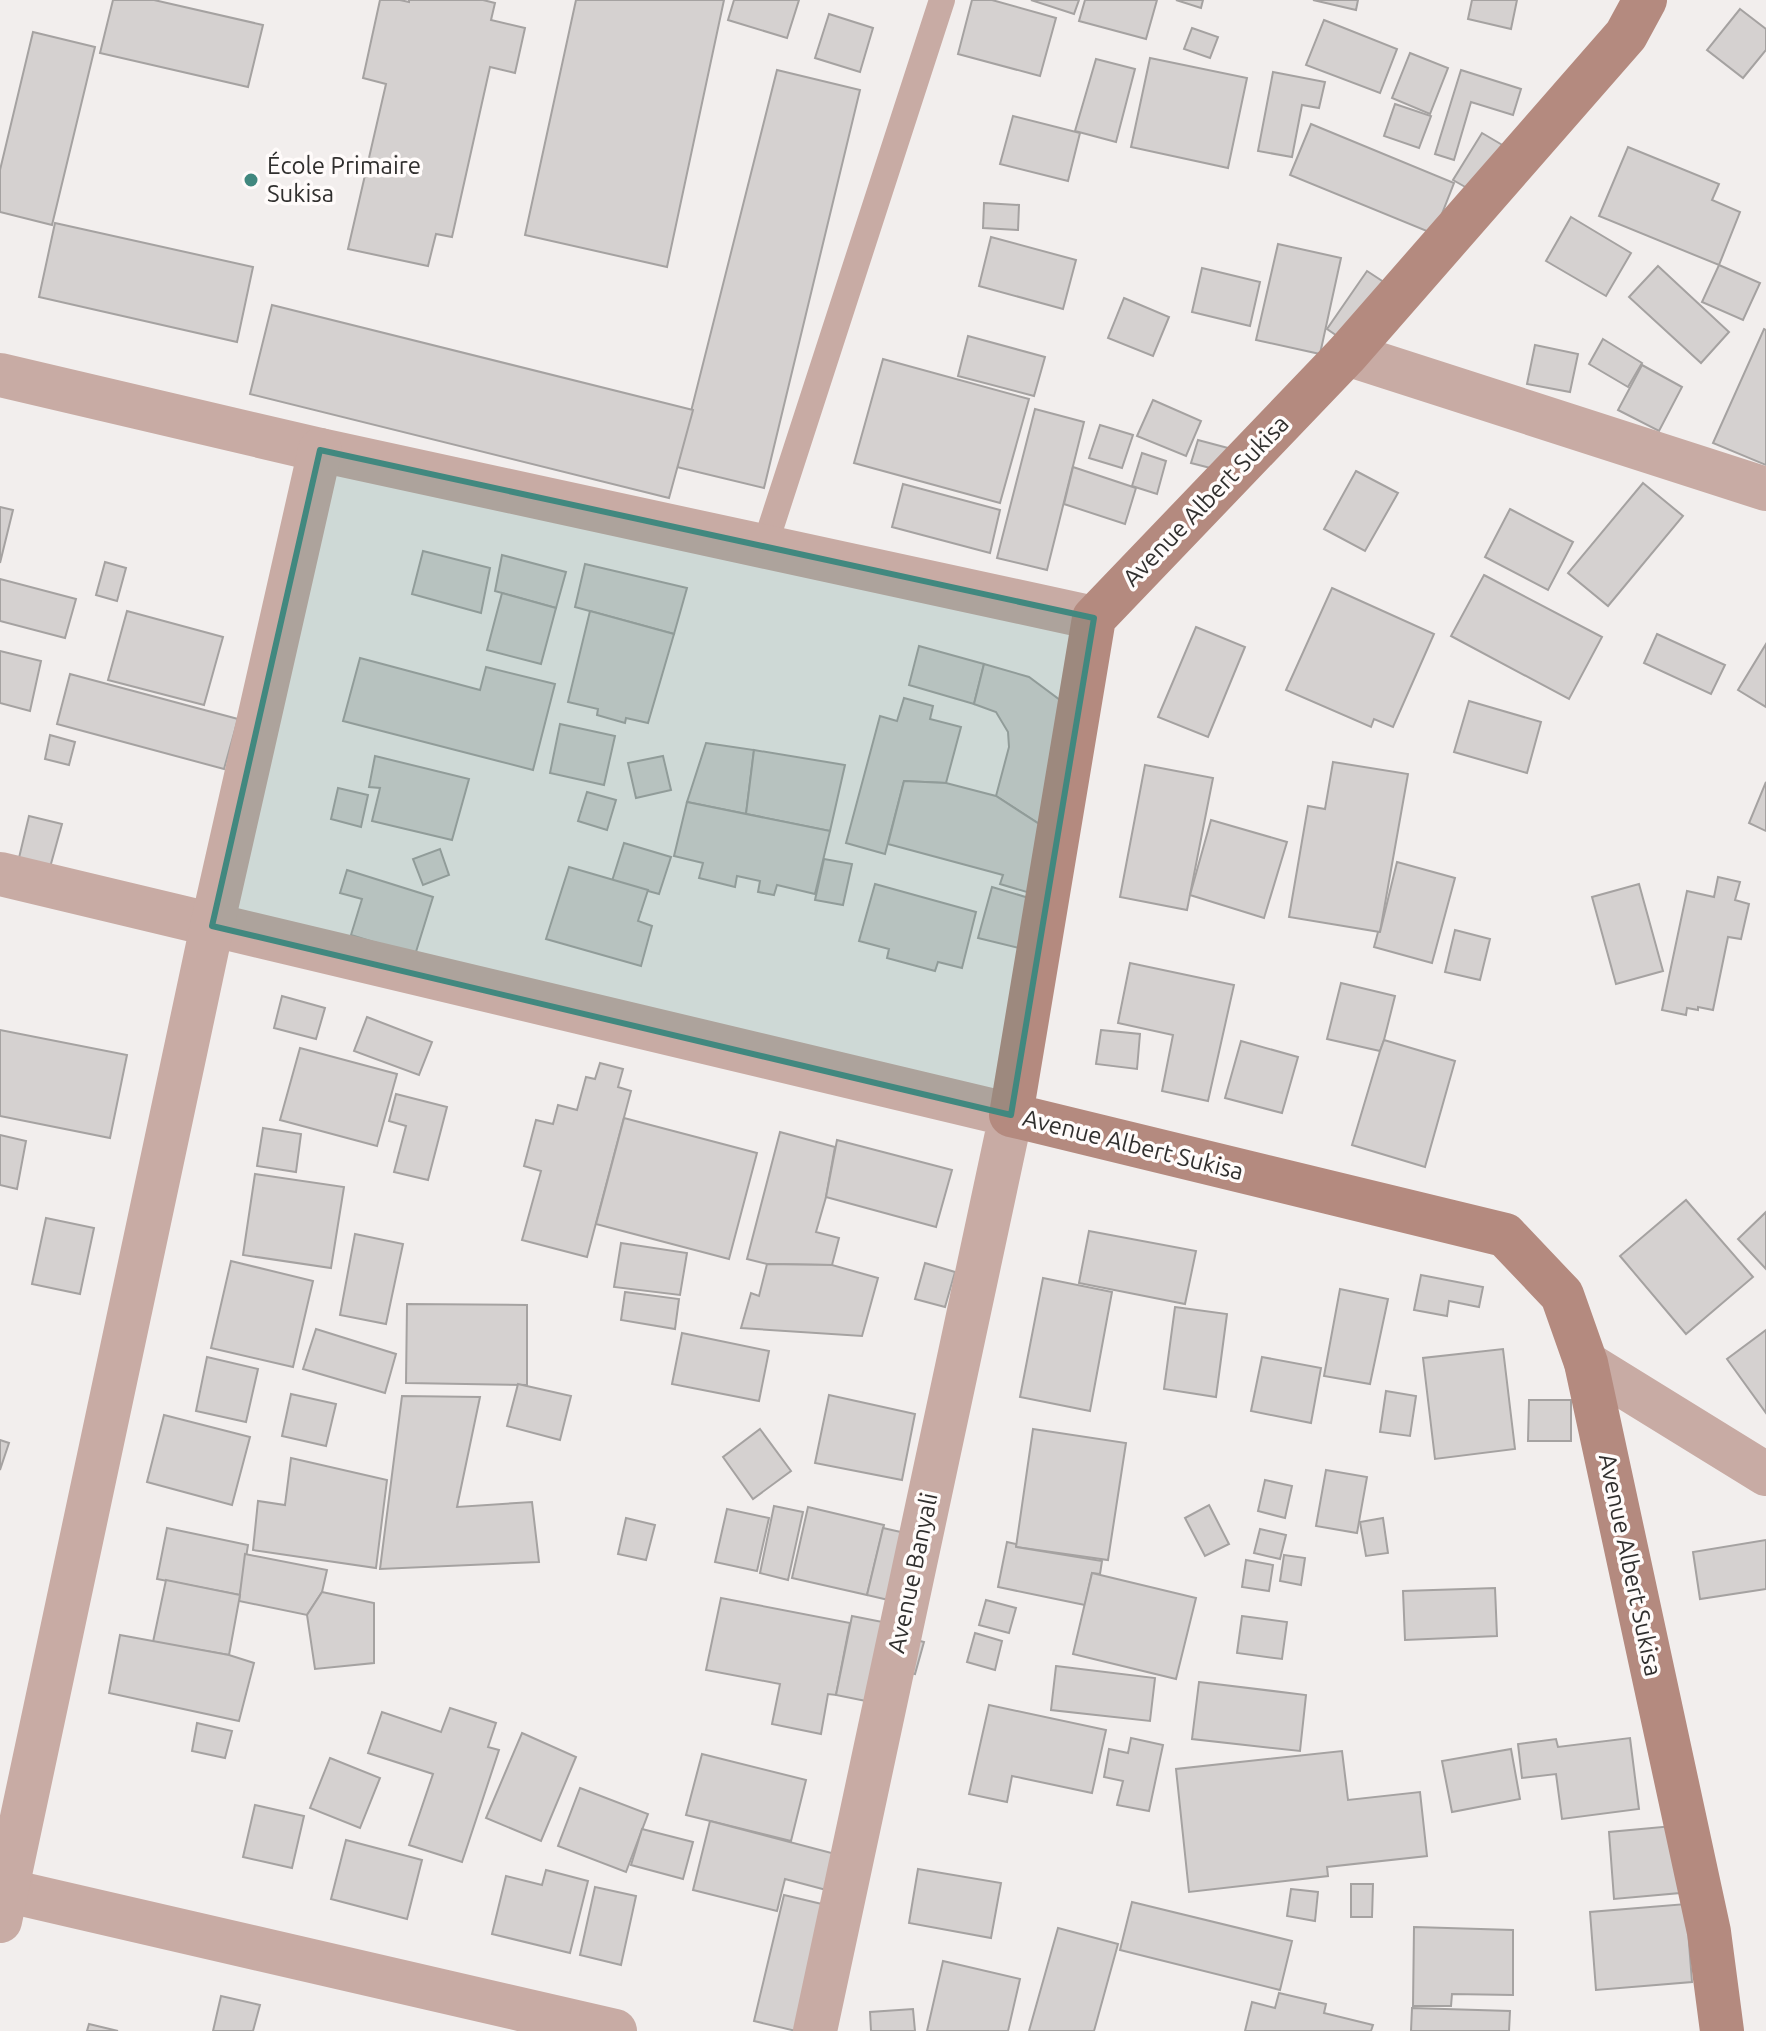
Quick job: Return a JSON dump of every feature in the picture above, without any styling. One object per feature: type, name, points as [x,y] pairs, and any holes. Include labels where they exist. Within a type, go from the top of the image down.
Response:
[{"type":"street","name":"Avenue Albert Sukisa","points":[[1645,0],[1626,35],[1347,354],[1094,618],[1011,1115],[1505,1235],[1562,1295],[1586,1363],[1709,1932],[1722,2031]]},
{"type":"street","points":[[1347,354],[1766,489]]},
{"type":"street","points":[[0,375],[320,450],[1094,618]]},
{"type":"street","points":[[320,450],[212,926],[2,1900],[615,2031]]},
{"type":"street","points":[[0,874],[1011,1115]]},
{"type":"street","name":"Avenue Banyali","points":[[815,2031],[1011,1115]]},
{"type":"street","points":[[1586,1363],[1766,1474]]},
{"type":"lane","points":[[765,545],[942,0]]},
{"type":"highlighted area","points":[[320,450],[1094,618],[1011,1115],[212,926]]},
{"type":"building","points":[[113,0],[154,0],[263,25],[248,87],[100,53]]},
{"type":"building","points":[[380,0],[483,0],[495,3],[491,20],[525,28],[515,73],[490,67],[452,237],[436,234],[428,266],[348,249],[386,84],[363,78]]},
{"type":"building","points":[[576,0],[724,0],[667,267],[525,235]]},
{"type":"building","points":[[734,0],[799,0],[787,38],[728,20]]},
{"type":"building","points":[[972,0],[992,0],[1056,18],[1040,76],[958,54]]},
{"type":"building","points":[[1031,0],[1079,0],[1074,14]]},
{"type":"building","points":[[1085,0],[1157,0],[1146,39],[1079,21]]},
{"type":"building","points":[[1176,0],[1203,0],[1201,8]]},
{"type":"building","points":[[1313,0],[1358,0],[1356,10]]},
{"type":"building","points":[[1472,0],[1517,0],[1511,29],[1468,19]]},
{"type":"building","points":[[1740,9],[1766,29],[1766,50],[1743,78],[1707,50]]},
{"type":"building","points":[[829,14],[873,28],[860,72],[815,58]]},
{"type":"building","points":[[1324,20],[1397,49],[1380,93],[1306,65]]},
{"type":"building","points":[[1192,28],[1218,37],[1210,58],[1184,49]]},
{"type":"building","points":[[33,32],[95,47],[52,225],[0,212],[0,170]]},
{"type":"building","points":[[1410,53],[1448,68],[1430,114],[1392,98]]},
{"type":"building","points":[[1150,58],[1247,78],[1228,168],[1131,147]]},
{"type":"building","points":[[1096,59],[1135,69],[1116,142],[1075,131]]},
{"type":"building","points":[[777,70],[860,90],[764,488],[677,467]]},
{"type":"building","points":[[1461,70],[1521,89],[1513,115],[1471,102],[1454,160],[1435,154]]},
{"type":"building","points":[[1273,72],[1325,82],[1319,108],[1302,105],[1292,157],[1258,151]]},
{"type":"building","points":[[1395,104],[1431,116],[1419,148],[1384,136]]},
{"type":"building","points":[[1013,116],[1080,133],[1068,181],[1000,164]]},
{"type":"building","points":[[1311,124],[1454,183],[1434,234],[1290,175]]},
{"type":"building","points":[[1482,133],[1516,153],[1488,200],[1453,180]]},
{"type":"building","points":[[1628,147],[1719,184],[1712,200],[1740,212],[1719,265],[1599,216]]},
{"type":"building","points":[[984,203],[1019,205],[1018,230],[983,228]]},
{"type":"building","points":[[1571,217],[1631,253],[1606,296],[1546,261]]},
{"type":"building","points":[[55,223],[253,267],[237,342],[39,297]]},
{"type":"building","points":[[991,237],[1076,260],[1063,309],[979,286]]},
{"type":"building","points":[[1278,244],[1341,258],[1320,354],[1256,340]]},
{"type":"building","points":[[1719,265],[1760,283],[1743,320],[1702,302]]},
{"type":"building","points":[[1658,266],[1729,332],[1701,363],[1629,297]]},
{"type":"building","points":[[1202,268],[1260,282],[1250,326],[1192,312]]},
{"type":"building","points":[[1367,271],[1399,292],[1358,350],[1327,329]]},
{"type":"building","points":[[1124,298],[1169,317],[1153,356],[1108,338]]},
{"type":"building","points":[[272,305],[693,410],[669,498],[250,394]]},
{"type":"building","points":[[1766,330],[1766,465],[1713,443]]},
{"type":"building","points":[[968,336],[1045,357],[1034,396],[958,376]]},
{"type":"building","points":[[1603,339],[1642,363],[1628,387],[1589,364]]},
{"type":"building","points":[[1535,345],[1578,354],[1570,392],[1527,384]]},
{"type":"building","points":[[883,359],[1029,399],[1000,503],[854,463]]},
{"type":"building","points":[[1642,365],[1682,387],[1659,431],[1618,410]]},
{"type":"building","points":[[1153,400],[1201,421],[1186,456],[1137,436]]},
{"type":"building","points":[[1035,409],[1084,422],[1047,570],[997,558]]},
{"type":"building","points":[[1100,425],[1133,435],[1122,468],[1089,458]]},
{"type":"building","points":[[1198,440],[1228,448],[1222,471],[1191,463]]},
{"type":"building","points":[[1142,453],[1166,461],[1157,494],[1132,486]]},
{"type":"building","points":[[1073,467],[1136,488],[1125,524],[1064,504]]},
{"type":"building","points":[[1356,471],[1398,493],[1365,551],[1324,529]]},
{"type":"building","points":[[1643,483],[1683,516],[1608,606],[1568,573]]},
{"type":"building","points":[[903,484],[1000,510],[990,553],[892,527]]},
{"type":"building","points":[[0,507],[13,510],[0,563]]},
{"type":"building","points":[[1510,509],[1573,542],[1548,590],[1485,557]]},
{"type":"building","points":[[423,551],[490,568],[481,613],[412,594]]},
{"type":"building","points":[[502,555],[566,572],[556,608],[495,591]]},
{"type":"building","points":[[105,562],[126,568],[117,601],[96,595]]},
{"type":"building","points":[[585,564],[687,588],[674,634],[575,607]]},
{"type":"building","points":[[1484,575],[1602,637],[1569,699],[1451,636]]},
{"type":"building","points":[[0,579],[76,599],[65,638],[0,621]]},
{"type":"building","points":[[1332,588],[1434,634],[1393,727],[1374,719],[1371,727],[1286,690]]},
{"type":"building","points":[[502,593],[556,608],[541,664],[487,650]]},
{"type":"building","points":[[127,611],[223,637],[204,705],[108,680]]},
{"type":"building","points":[[590,611],[674,634],[648,723],[626,718],[625,723],[597,715],[598,709],[568,702]]},
{"type":"building","points":[[1196,627],[1245,647],[1208,737],[1158,717]]},
{"type":"building","points":[[1657,634],[1725,665],[1711,694],[1644,663]]},
{"type":"building","points":[[1766,644],[1766,707],[1738,690]]},
{"type":"building","points":[[919,646],[984,664],[974,704],[909,685]]},
{"type":"building","points":[[0,651],[41,661],[30,711],[0,703]]},
{"type":"building","points":[[360,658],[480,690],[486,667],[555,684],[533,770],[343,721]]},
{"type":"building","points":[[984,664],[1029,677],[1068,706],[1044,827],[996,796],[1009,747],[1008,732],[996,712],[974,704]]},
{"type":"building","points":[[70,674],[238,719],[224,769],[57,724]]},
{"type":"building","points":[[904,698],[933,706],[930,719],[961,727],[946,783],[904,781],[885,854],[846,843],[880,716],[897,721]]},
{"type":"building","points":[[1469,701],[1541,722],[1527,773],[1454,752]]},
{"type":"building","points":[[560,724],[615,736],[604,785],[550,773]]},
{"type":"building","points":[[50,735],[75,742],[69,765],[45,759]]},
{"type":"building","points":[[706,743],[754,750],[746,814],[687,802]]},
{"type":"building","points":[[754,750],[845,765],[830,831],[746,814]]},
{"type":"building","points":[[375,756],[469,779],[452,840],[372,821],[380,788],[369,787]]},
{"type":"building","points":[[663,756],[671,790],[636,798],[628,763]]},
{"type":"building","points":[[1333,762],[1408,774],[1380,932],[1289,917],[1308,806],[1325,809]]},
{"type":"building","points":[[1145,765],[1213,778],[1187,910],[1120,897]]},
{"type":"building","points":[[904,781],[946,783],[996,796],[1050,831],[1037,895],[1000,884],[1003,875],[888,844]]},
{"type":"building","points":[[1766,782],[1766,831],[1749,823]]},
{"type":"building","points":[[338,788],[368,795],[361,827],[331,819]]},
{"type":"building","points":[[587,792],[616,800],[607,830],[578,821]]},
{"type":"building","points":[[687,802],[830,831],[815,894],[777,885],[774,895],[758,892],[760,881],[737,876],[735,887],[699,878],[703,863],[674,856]]},
{"type":"building","points":[[29,816],[62,824],[49,871],[18,862]]},
{"type":"building","points":[[1211,820],[1287,842],[1264,918],[1190,895]]},
{"type":"building","points":[[624,843],[671,857],[659,894],[612,881]]},
{"type":"building","points":[[440,849],[449,875],[423,885],[413,859]]},
{"type":"building","points":[[824,859],[852,864],[843,905],[815,900]]},
{"type":"building","points":[[1397,862],[1455,878],[1432,963],[1374,947]]},
{"type":"building","points":[[569,867],[648,890],[638,921],[652,926],[641,966],[546,939]]},
{"type":"building","points":[[347,870],[433,897],[415,955],[351,935],[362,899],[340,893]]},
{"type":"building","points":[[1718,877],[1740,882],[1735,900],[1749,904],[1741,939],[1728,937],[1713,1010],[1687,1008],[1686,1015],[1662,1010],[1687,891],[1714,897]]},
{"type":"building","points":[[875,884],[976,912],[962,968],[938,962],[935,971],[887,958],[889,949],[859,941]]},
{"type":"building","points":[[1639,884],[1663,971],[1616,984],[1592,897]]},
{"type":"building","points":[[992,887],[1029,898],[1019,948],[978,938]]},
{"type":"building","points":[[1455,930],[1490,939],[1480,980],[1445,972]]},
{"type":"building","points":[[1130,963],[1234,985],[1208,1101],[1162,1091],[1173,1035],[1118,1023]]},
{"type":"building","points":[[1341,983],[1395,996],[1380,1051],[1327,1039]]},
{"type":"building","points":[[282,996],[325,1008],[316,1039],[274,1028]]},
{"type":"building","points":[[367,1017],[432,1042],[419,1075],[354,1051]]},
{"type":"building","points":[[0,1030],[127,1055],[110,1138],[0,1116]]},
{"type":"building","points":[[1101,1030],[1140,1034],[1137,1069],[1096,1064]]},
{"type":"building","points":[[1384,1040],[1455,1061],[1425,1167],[1352,1145]]},
{"type":"building","points":[[1241,1041],[1298,1057],[1282,1113],[1225,1098]]},
{"type":"building","points":[[300,1048],[397,1074],[377,1146],[280,1120]]},
{"type":"building","points":[[600,1063],[623,1069],[618,1087],[631,1091],[587,1257],[522,1240],[541,1171],[524,1166],[536,1120],[553,1124],[558,1105],[577,1110],[586,1077],[595,1079]]},
{"type":"building","points":[[396,1094],[447,1107],[428,1180],[394,1172],[406,1126],[389,1121]]},
{"type":"building","points":[[624,1118],[757,1153],[729,1259],[596,1224]]},
{"type":"building","points":[[263,1128],[301,1134],[296,1172],[257,1166]]},
{"type":"building","points":[[780,1132],[835,1147],[816,1232],[839,1238],[832,1265],[767,1264],[747,1259]]},
{"type":"building","points":[[0,1135],[26,1141],[17,1189],[0,1185]]},
{"type":"building","points":[[837,1140],[952,1170],[936,1227],[826,1197]]},
{"type":"building","points":[[255,1174],[344,1187],[331,1268],[243,1255]]},
{"type":"building","points":[[1686,1200],[1753,1277],[1686,1334],[1620,1256]]},
{"type":"building","points":[[1766,1212],[1766,1269],[1738,1239]]},
{"type":"building","points":[[46,1218],[94,1228],[80,1294],[32,1284]]},
{"type":"building","points":[[1089,1231],[1196,1251],[1185,1304],[1079,1283]]},
{"type":"building","points":[[355,1234],[403,1244],[386,1324],[340,1315]]},
{"type":"building","points":[[621,1243],[687,1253],[680,1295],[614,1287]]},
{"type":"building","points":[[231,1261],[313,1281],[293,1367],[211,1348]]},
{"type":"building","points":[[925,1263],[955,1272],[945,1307],[915,1299]]},
{"type":"building","points":[[767,1264],[832,1265],[878,1278],[862,1336],[741,1328],[751,1293],[759,1296]]},
{"type":"building","points":[[1421,1275],[1483,1287],[1479,1307],[1449,1301],[1447,1316],[1414,1310]]},
{"type":"building","points":[[1043,1278],[1112,1292],[1090,1411],[1020,1397]]},
{"type":"building","points":[[1340,1289],[1388,1299],[1370,1384],[1324,1376]]},
{"type":"building","points":[[625,1292],[679,1299],[675,1329],[621,1320]]},
{"type":"building","points":[[407,1304],[527,1305],[527,1385],[406,1383]]},
{"type":"building","points":[[1175,1307],[1227,1314],[1216,1397],[1164,1389]]},
{"type":"building","points":[[316,1329],[396,1354],[385,1393],[303,1369]]},
{"type":"building","points":[[1766,1330],[1766,1413],[1727,1359]]},
{"type":"building","points":[[682,1333],[769,1351],[759,1401],[672,1384]]},
{"type":"building","points":[[1503,1349],[1515,1449],[1435,1459],[1423,1358]]},
{"type":"building","points":[[207,1357],[258,1369],[246,1422],[196,1411]]},
{"type":"building","points":[[1262,1357],[1321,1368],[1311,1423],[1251,1411]]},
{"type":"building","points":[[518,1384],[571,1396],[560,1440],[507,1426]]},
{"type":"building","points":[[1386,1391],[1416,1396],[1410,1436],[1380,1432]]},
{"type":"building","points":[[291,1394],[336,1404],[326,1446],[282,1436]]},
{"type":"building","points":[[829,1395],[915,1414],[902,1480],[815,1463]]},
{"type":"building","points":[[402,1396],[480,1397],[457,1507],[532,1502],[539,1562],[380,1569]]},
{"type":"building","points":[[1529,1400],[1571,1400],[1571,1441],[1528,1441]]},
{"type":"building","points":[[164,1415],[250,1437],[232,1505],[147,1482]]},
{"type":"building","points":[[760,1429],[791,1471],[753,1499],[723,1457]]},
{"type":"building","points":[[1033,1429],[1126,1443],[1108,1560],[1016,1547]]},
{"type":"building","points":[[0,1440],[9,1443],[0,1470]]},
{"type":"building","points":[[291,1458],[387,1480],[376,1568],[253,1550],[258,1501],[285,1505]]},
{"type":"building","points":[[1326,1470],[1367,1477],[1357,1533],[1316,1526]]},
{"type":"building","points":[[1265,1480],[1292,1486],[1285,1518],[1258,1511]]},
{"type":"building","points":[[1209,1505],[1229,1544],[1205,1556],[1185,1518]]},
{"type":"building","points":[[774,1506],[803,1512],[788,1580],[760,1573]]},
{"type":"building","points":[[808,1507],[884,1525],[867,1595],[792,1578]]},
{"type":"building","points":[[727,1509],[769,1518],[757,1571],[715,1562]]},
{"type":"building","points":[[626,1518],[655,1525],[646,1560],[618,1554]]},
{"type":"building","points":[[1383,1518],[1388,1553],[1366,1556],[1360,1522]]},
{"type":"building","points":[[167,1528],[248,1545],[240,1595],[157,1579]]},
{"type":"building","points":[[883,1528],[932,1539],[914,1606],[867,1595]]},
{"type":"building","points":[[1260,1529],[1286,1535],[1280,1559],[1254,1553]]},
{"type":"building","points":[[1766,1540],[1766,1589],[1700,1599],[1693,1552]]},
{"type":"building","points":[[1007,1542],[1016,1544],[1016,1547],[1102,1561],[1100,1574],[1092,1573],[1085,1605],[998,1587]]},
{"type":"building","points":[[245,1554],[327,1570],[322,1592],[307,1615],[239,1601]]},
{"type":"building","points":[[1284,1555],[1305,1558],[1301,1585],[1280,1581]]},
{"type":"building","points":[[1246,1560],[1273,1565],[1269,1591],[1242,1587]]},
{"type":"building","points":[[1092,1573],[1196,1598],[1176,1679],[1073,1654]]},
{"type":"building","points":[[166,1580],[240,1595],[229,1655],[153,1642]]},
{"type":"building","points":[[1495,1588],[1497,1636],[1405,1640],[1403,1591]]},
{"type":"building","points":[[322,1592],[374,1603],[374,1663],[315,1669],[307,1615]]},
{"type":"building","points":[[721,1598],[850,1623],[836,1695],[828,1694],[821,1734],[772,1724],[780,1684],[706,1670]]},
{"type":"building","points":[[986,1600],[1016,1608],[1009,1633],[979,1625]]},
{"type":"building","points":[[852,1616],[918,1629],[916,1640],[924,1642],[915,1674],[893,1670],[886,1705],[836,1695]]},
{"type":"building","points":[[1242,1616],[1287,1622],[1282,1659],[1237,1653]]},
{"type":"building","points":[[975,1633],[1002,1641],[995,1670],[967,1662]]},
{"type":"building","points":[[120,1635],[229,1655],[254,1663],[239,1721],[109,1693]]},
{"type":"building","points":[[1056,1666],[1155,1678],[1150,1721],[1051,1710]]},
{"type":"building","points":[[1199,1682],[1306,1695],[1300,1751],[1192,1739]]},
{"type":"building","points":[[989,1705],[1106,1730],[1092,1793],[1012,1776],[1007,1802],[969,1794]]},
{"type":"building","points":[[450,1708],[496,1723],[488,1747],[499,1750],[462,1862],[409,1845],[433,1774],[368,1753],[382,1712],[441,1732]]},
{"type":"building","points":[[197,1723],[232,1731],[225,1758],[192,1751]]},
{"type":"building","points":[[522,1733],[576,1757],[541,1841],[486,1818]]},
{"type":"building","points":[[1131,1738],[1163,1745],[1149,1811],[1117,1805],[1123,1781],[1104,1777],[1109,1749],[1128,1753]]},
{"type":"building","points":[[1630,1738],[1639,1809],[1562,1819],[1556,1774],[1522,1778],[1518,1744],[1556,1739],[1558,1747]]},
{"type":"building","points":[[1511,1749],[1520,1799],[1452,1812],[1442,1761]]},
{"type":"building","points":[[1342,1751],[1348,1800],[1420,1792],[1427,1856],[1327,1867],[1328,1876],[1189,1892],[1176,1769]]},
{"type":"building","points":[[702,1754],[806,1780],[791,1841],[686,1815]]},
{"type":"building","points":[[330,1758],[380,1778],[360,1828],[310,1808]]},
{"type":"building","points":[[580,1788],[648,1814],[626,1872],[558,1846]]},
{"type":"building","points":[[255,1805],[304,1816],[292,1868],[243,1857]]},
{"type":"building","points":[[710,1821],[839,1855],[830,1891],[785,1879],[777,1911],[693,1890]]},
{"type":"building","points":[[1673,1826],[1680,1893],[1614,1899],[1609,1832]]},
{"type":"building","points":[[642,1829],[693,1842],[683,1879],[631,1865]]},
{"type":"building","points":[[346,1840],[422,1860],[407,1919],[331,1899]]},
{"type":"building","points":[[918,1869],[1001,1883],[991,1938],[909,1923]]},
{"type":"building","points":[[546,1870],[588,1881],[570,1953],[492,1934],[506,1876],[542,1885]]},
{"type":"building","points":[[1351,1884],[1373,1884],[1372,1917],[1351,1917]]},
{"type":"building","points":[[595,1887],[636,1896],[621,1965],[580,1955]]},
{"type":"building","points":[[1291,1889],[1318,1892],[1315,1921],[1287,1916]]},
{"type":"building","points":[[784,1895],[847,1910],[796,2031],[754,2021]]},
{"type":"building","points":[[1132,1902],[1292,1941],[1280,1990],[1120,1950]]},
{"type":"building","points":[[1686,1904],[1692,1982],[1596,1990],[1590,1912]]},
{"type":"building","points":[[1414,1927],[1513,1930],[1513,1995],[1452,1994],[1451,2006],[1413,2006]]},
{"type":"building","points":[[1058,1928],[1118,1944],[1094,2031],[1029,2031]]},
{"type":"building","points":[[943,1961],[1020,1979],[1008,2031],[927,2031]]},
{"type":"building","points":[[1279,1993],[1326,2004],[1324,2013],[1373,2025],[1371,2031],[1245,2031],[1252,2002],[1275,2008]]},
{"type":"building","points":[[221,1996],[260,2005],[253,2031],[213,2031]]},
{"type":"building","points":[[1412,2008],[1510,2011],[1509,2031],[1411,2031]]},
{"type":"building","points":[[913,2009],[915,2031],[871,2031],[870,2012]]},
{"type":"building","points":[[89,2024],[118,2031],[87,2031]]},
{"type":"place","name":"École Primaire Sukisa","points":[[251,180]]}]
